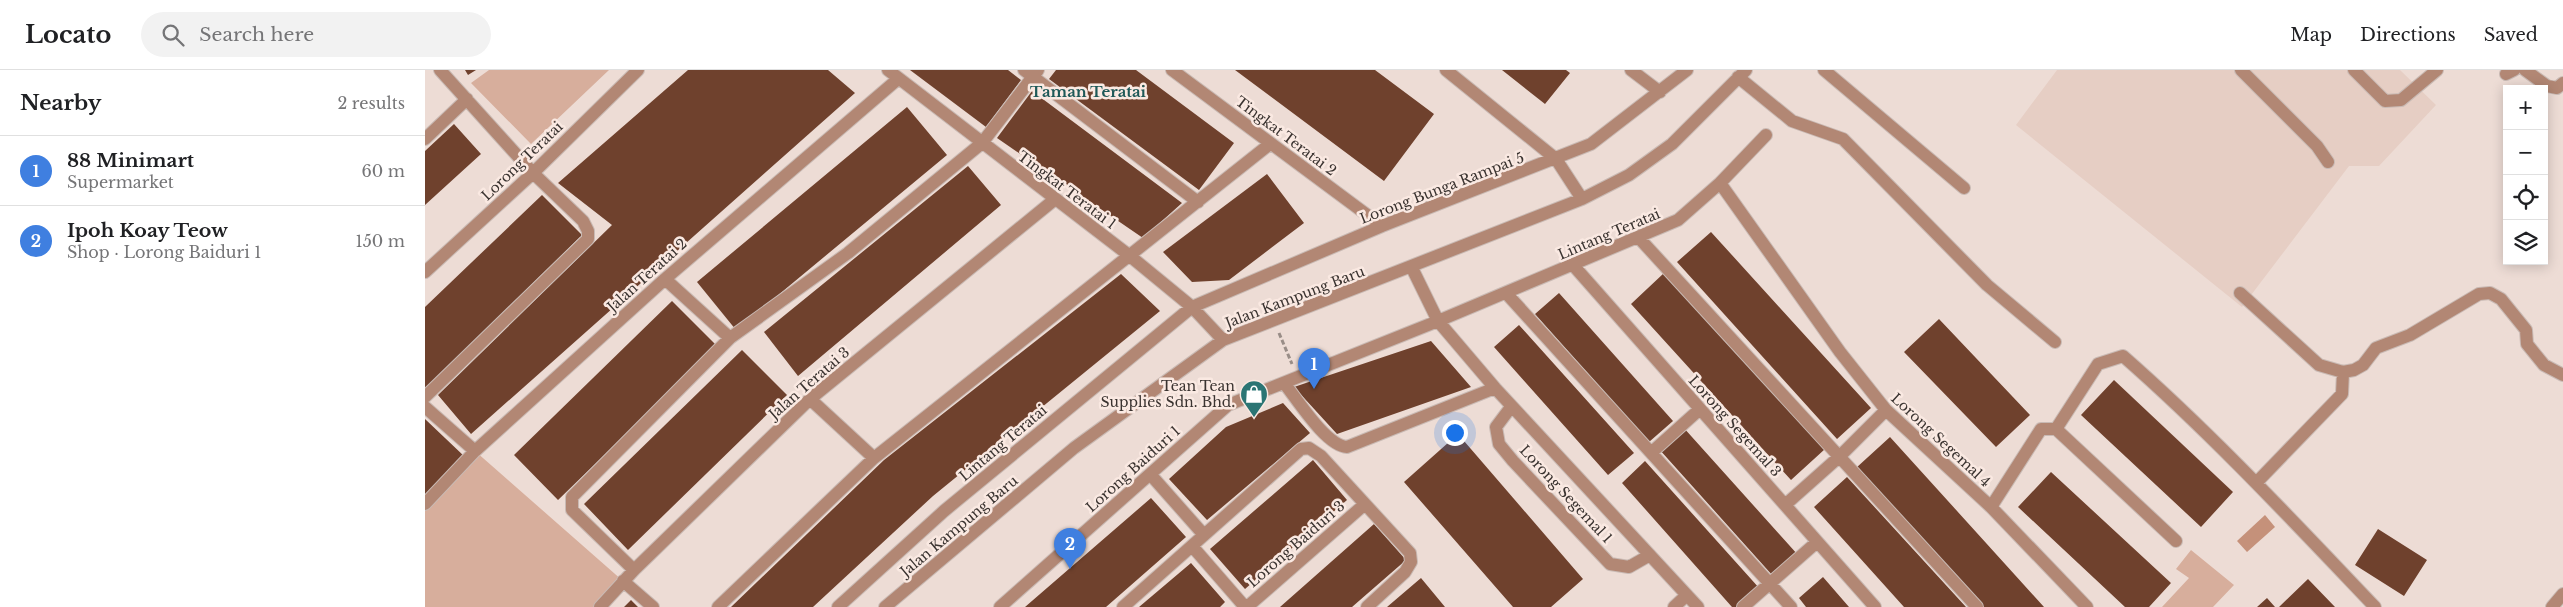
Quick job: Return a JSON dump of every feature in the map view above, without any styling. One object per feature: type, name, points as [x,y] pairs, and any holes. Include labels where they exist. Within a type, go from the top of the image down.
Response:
[{"type":"street","points":[[425,397],[588,239],[588,231],[583,221],[533,173],[440,70]]},
{"type":"street","name":"Lorong Teratai","points":[[425,272],[533,173],[637,70]]},
{"type":"street","name":"Tingkat Teratai 1","points":[[888,70],[1054,200],[1131,256],[1192,307],[1223,340]]},
{"type":"street","name":"Tingkat Teratai 2","points":[[1172,70],[1382,226]]},
{"type":"street","points":[[1446,70],[1556,159],[1582,199]]},
{"type":"street","points":[[1631,70],[1660,92]]},
{"type":"street","name":"Lorong Bunga Rampai 5","points":[[1192,307],[1382,226],[1591,144],[1687,70]]},
{"type":"street","points":[[1823,70],[1965,188]]},
{"type":"street","points":[[2241,70],[2317,146],[2328,162]]},
{"type":"street","points":[[2353,70],[2385,101],[2401,100],[2437,70]]},
{"type":"street","points":[[2525,70],[2547,86],[2557,88],[2563,82]]},
{"type":"street","points":[[634,570],[572,510],[572,497],[730,338],[848,253],[982,143],[1032,72],[1198,202]]},
{"type":"street","points":[[1742,74],[1792,121],[1843,139],[1987,285],[2055,342]]},
{"type":"street","name":"Jalan Kampung Baru","points":[[885,607],[1075,448],[1223,340],[1412,268],[1582,199],[1629,175],[1671,144],[1742,74]]},
{"type":"street","name":"Jalan Teratai 2","points":[[425,504],[475,451],[665,279],[898,79]]},
{"type":"street","points":[[425,139],[467,99]]},
{"type":"street","name":"Lintang Teratai","points":[[1439,321],[1679,220],[1720,183],[1766,135]]},
{"type":"street","points":[[718,607],[874,458],[1270,144]]},
{"type":"street","name":"Lorong Segemal 4","points":[[1720,183],[1840,352],[1886,410],[1991,507],[2087,607]]},
{"type":"street","name":"Jalan Teratai 3","points":[[600,607],[634,570],[810,399],[1054,200]]},
{"type":"street","points":[[1639,238],[1977,607]]},
{"type":"street","name":"Lorong Segemal 3","points":[[1573,266],[1875,607]]},
{"type":"street","name":"Lorong Segemal 1","points":[[1412,268],[1439,321],[1511,407],[1698,607]]},
{"type":"street","points":[[665,279],[730,338]]},
{"type":"street","points":[[1506,293],[1791,607]]},
{"type":"street","points":[[2239,293],[2319,365],[2343,372],[2354,370],[2363,364],[2376,348],[2410,335],[2479,294],[2490,293],[2501,299],[2527,330],[2527,344],[2544,365],[2563,375]]},
{"type":"street","name":"Lintang Teratai","points":[[838,607],[945,511],[1192,307]]},
{"type":"street","name":"Lorong Baiduri 1","points":[[1000,607],[1228,405],[1439,321]]},
{"type":"street","points":[[2056,429],[2097,364],[2123,356],[2163,391],[2257,482],[2375,607]]},
{"type":"street","points":[[2257,482],[2342,394],[2343,372]]},
{"type":"street","points":[[1284,383],[1325,434],[1339,447],[1347,447],[1495,388]]},
{"type":"street","points":[[810,399],[874,458]]},
{"type":"street","points":[[425,406],[475,451]]},
{"type":"street","name":"Lorong Segemal 1","points":[[1511,407],[1496,427],[1499,444],[1519,468],[1610,564],[1629,567],[1650,555]]},
{"type":"street","points":[[1651,452],[1700,409]]},
{"type":"street","points":[[1785,505],[1886,410]]},
{"type":"street","points":[[1991,507],[2041,429],[2056,429],[2176,541]]},
{"type":"street","points":[[1123,607],[1301,449],[1309,448],[1321,456],[1410,553],[1411,562],[1405,572],[1367,607]]},
{"type":"street","points":[[1150,474],[1204,535]]},
{"type":"street","name":"Lorong Baiduri 3","points":[[1246,607],[1365,504]]},
{"type":"street","points":[[1743,607],[1817,542]]},
{"type":"street","points":[[1192,546],[1246,607]]},
{"type":"street","points":[[623,582],[653,607]]},
{"type":"street","points":[[2552,607],[2563,594]]},
{"type":"street","points":[[1674,607],[1687,595]]},
{"type":"path","points":[[1275,321],[1297,378]]},
{"type":"shaded area","points":[[489,70],[609,70],[531,144],[471,83]]},
{"type":"shaded area","points":[[2057,70],[2400,70],[2436,105],[2379,166],[2349,166],[2242,307],[2016,125]]},
{"type":"shaded area","points":[[475,451],[623,581],[599,607],[425,607],[425,504]]},
{"type":"shaded area","points":[[2265,515],[2275,527],[2247,552],[2237,541]]},
{"type":"shaded area","points":[[2191,550],[2234,585],[2213,607],[2162,607],[2189,578],[2176,569]]},
{"type":"building","points":[[465,70],[476,70],[468,75]]},
{"type":"building","points":[[688,70],[828,70],[855,93],[471,434],[438,395],[612,225],[558,183]]},
{"type":"building","points":[[910,70],[1008,70],[1021,80],[986,127]]},
{"type":"building","points":[[1056,70],[1136,70],[1234,143],[1199,190],[1049,79]]},
{"type":"building","points":[[1235,70],[1375,70],[1434,114],[1384,181]]},
{"type":"building","points":[[1502,70],[1566,70],[1570,73],[1545,104]]},
{"type":"building","points":[[1032,91],[1182,203],[1143,238],[997,138]]},
{"type":"building","points":[[907,107],[947,155],[736,330],[697,282]]},
{"type":"building","points":[[454,124],[481,154],[425,205],[425,151]]},
{"type":"building","points":[[968,166],[1001,205],[798,376],[764,332]]},
{"type":"building","points":[[1267,174],[1304,223],[1229,280],[1192,282],[1163,252]]},
{"type":"building","points":[[542,195],[582,235],[425,389],[425,307]]},
{"type":"building","points":[[1711,232],[1871,408],[1837,439],[1677,262]]},
{"type":"building","points":[[1664,273],[1825,449],[1791,480],[1631,304]]},
{"type":"building","points":[[1121,274],[1160,311],[933,496],[813,607],[731,607],[884,460]]},
{"type":"building","points":[[1559,293],[1673,421],[1649,442],[1535,314]]},
{"type":"building","points":[[672,301],[717,346],[558,500],[514,455]]},
{"type":"building","points":[[1939,319],[2030,415],[1996,447],[1904,352]]},
{"type":"building","points":[[1519,325],[1634,453],[1608,475],[1494,347]]},
{"type":"building","points":[[1431,341],[1471,387],[1337,434],[1294,387]]},
{"type":"building","points":[[742,350],[787,395],[628,550],[584,504]]},
{"type":"building","points":[[2114,380],[2233,492],[2201,527],[2081,415]]},
{"type":"building","points":[[1283,403],[1310,433],[1207,520],[1169,479],[1226,427]]},
{"type":"building","points":[[425,419],[465,457],[425,498]]},
{"type":"building","points":[[1683,427],[1798,555],[1773,576],[1659,449]]},
{"type":"building","points":[[1458,434],[1583,579],[1551,607],[1513,607],[1404,482]]},
{"type":"building","points":[[1890,437],[2044,607],[1983,607],[1856,468]]},
{"type":"building","points":[[1313,460],[1347,500],[1245,589],[1210,549]]},
{"type":"building","points":[[1645,461],[1760,589],[1740,607],[1732,607],[1622,483]]},
{"type":"building","points":[[2051,472],[2171,583],[2149,607],[2125,607],[2018,507]]},
{"type":"building","points":[[1847,477],[1966,607],[1904,607],[1814,507]]},
{"type":"building","points":[[1151,498],[1186,537],[1106,607],[1025,607]]},
{"type":"building","points":[[1374,524],[1406,560],[1352,607],[1280,607]]},
{"type":"building","points":[[2378,529],[2427,560],[2404,596],[2355,565]]},
{"type":"building","points":[[1191,563],[1225,602],[1220,607],[1139,607]]},
{"type":"building","points":[[1823,577],[1849,607],[1806,607],[1799,598]]},
{"type":"building","points":[[1421,578],[1445,607],[1387,607]]},
{"type":"building","points":[[2308,579],[2335,607],[2279,607]]},
{"type":"building","points":[[2267,598],[2275,607],[2257,607]]},
{"type":"building","points":[[631,600],[638,607],[624,607]]},
{"type":"place","name":"88 Minimart","points":[[1314,389]]},
{"type":"place","name":"Tean Tean Supplies Sdn. Bhd.","points":[[1254,418]]},
{"type":"place","name":"Ipoh Koay Teow","points":[[1070,569]]},
{"type":"district","name":"Taman Teratai","points":[[1088,92]]}]
